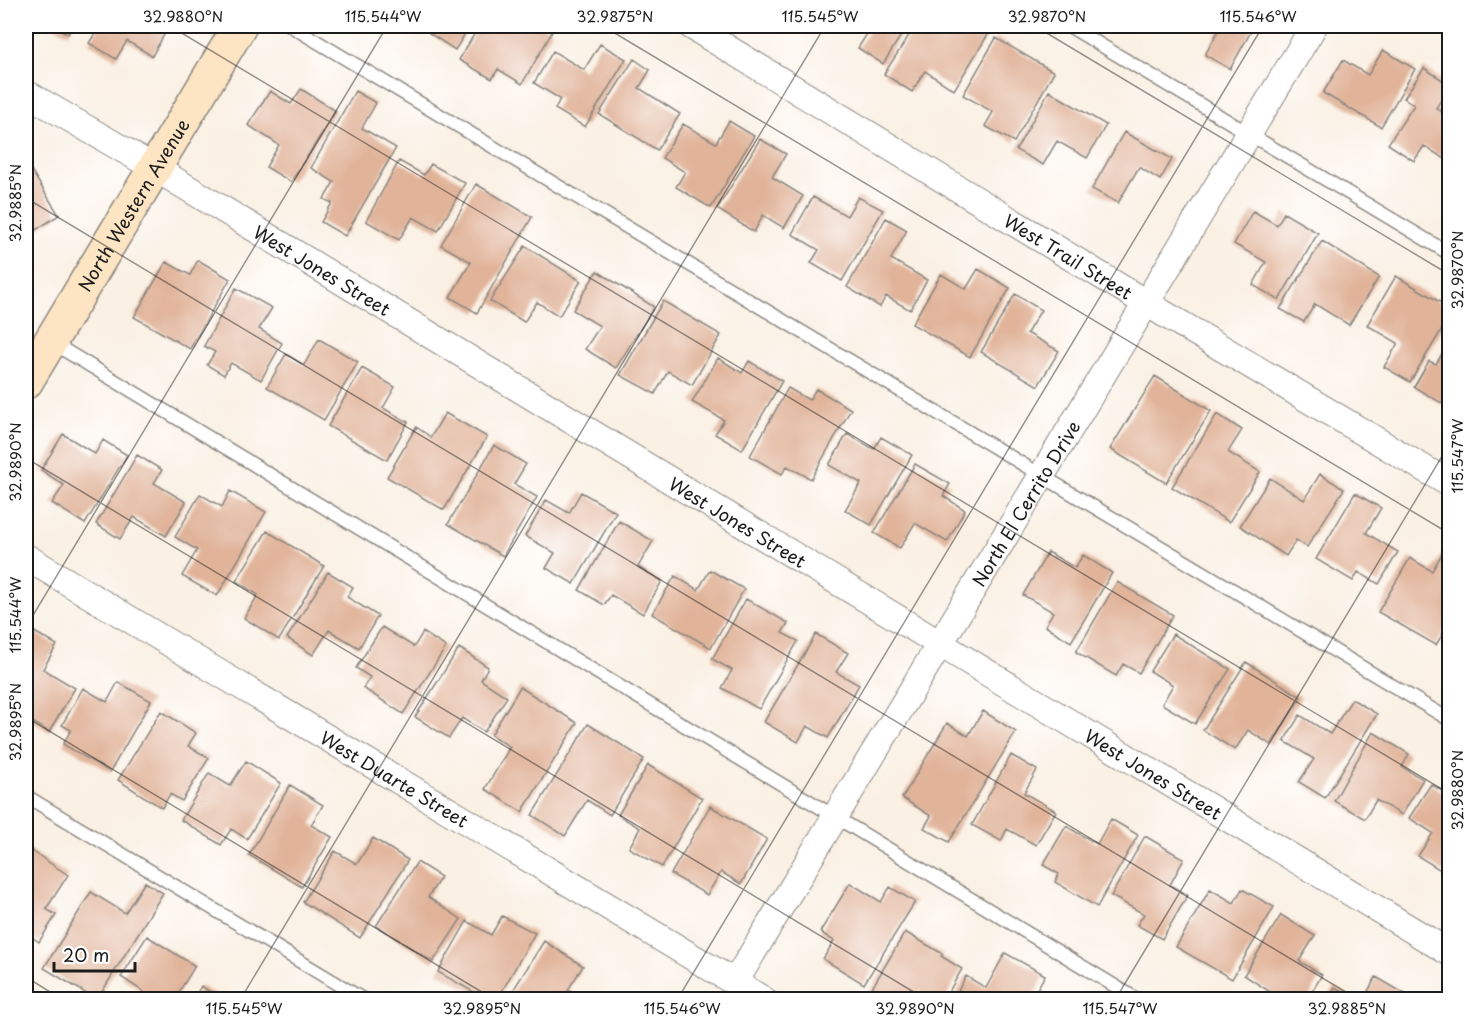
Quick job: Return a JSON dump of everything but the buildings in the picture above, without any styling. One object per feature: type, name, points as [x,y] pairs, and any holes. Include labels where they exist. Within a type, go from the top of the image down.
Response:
[{"type":"main road","name":"North Western Avenue","points":[[26,382],[153,167],[240,26]]},
{"type":"street","name":"West Trail Street","points":[[691,26],[1449,484]]},
{"type":"street","name":"North El Cerrito Drive","points":[[735,982],[1314,26]]},
{"type":"street","name":"West Jones Street","points":[[26,93],[153,167],[1449,953]]},
{"type":"street","name":"West Duarte Street","points":[[26,557],[764,999]]},
{"type":"lane","points":[[291,26],[1449,720]]},
{"type":"lane","points":[[1070,26],[1449,254]]},
{"type":"lane","points":[[50,341],[1138,999]]},
{"type":"lane","points":[[26,796],[364,999]]}]
